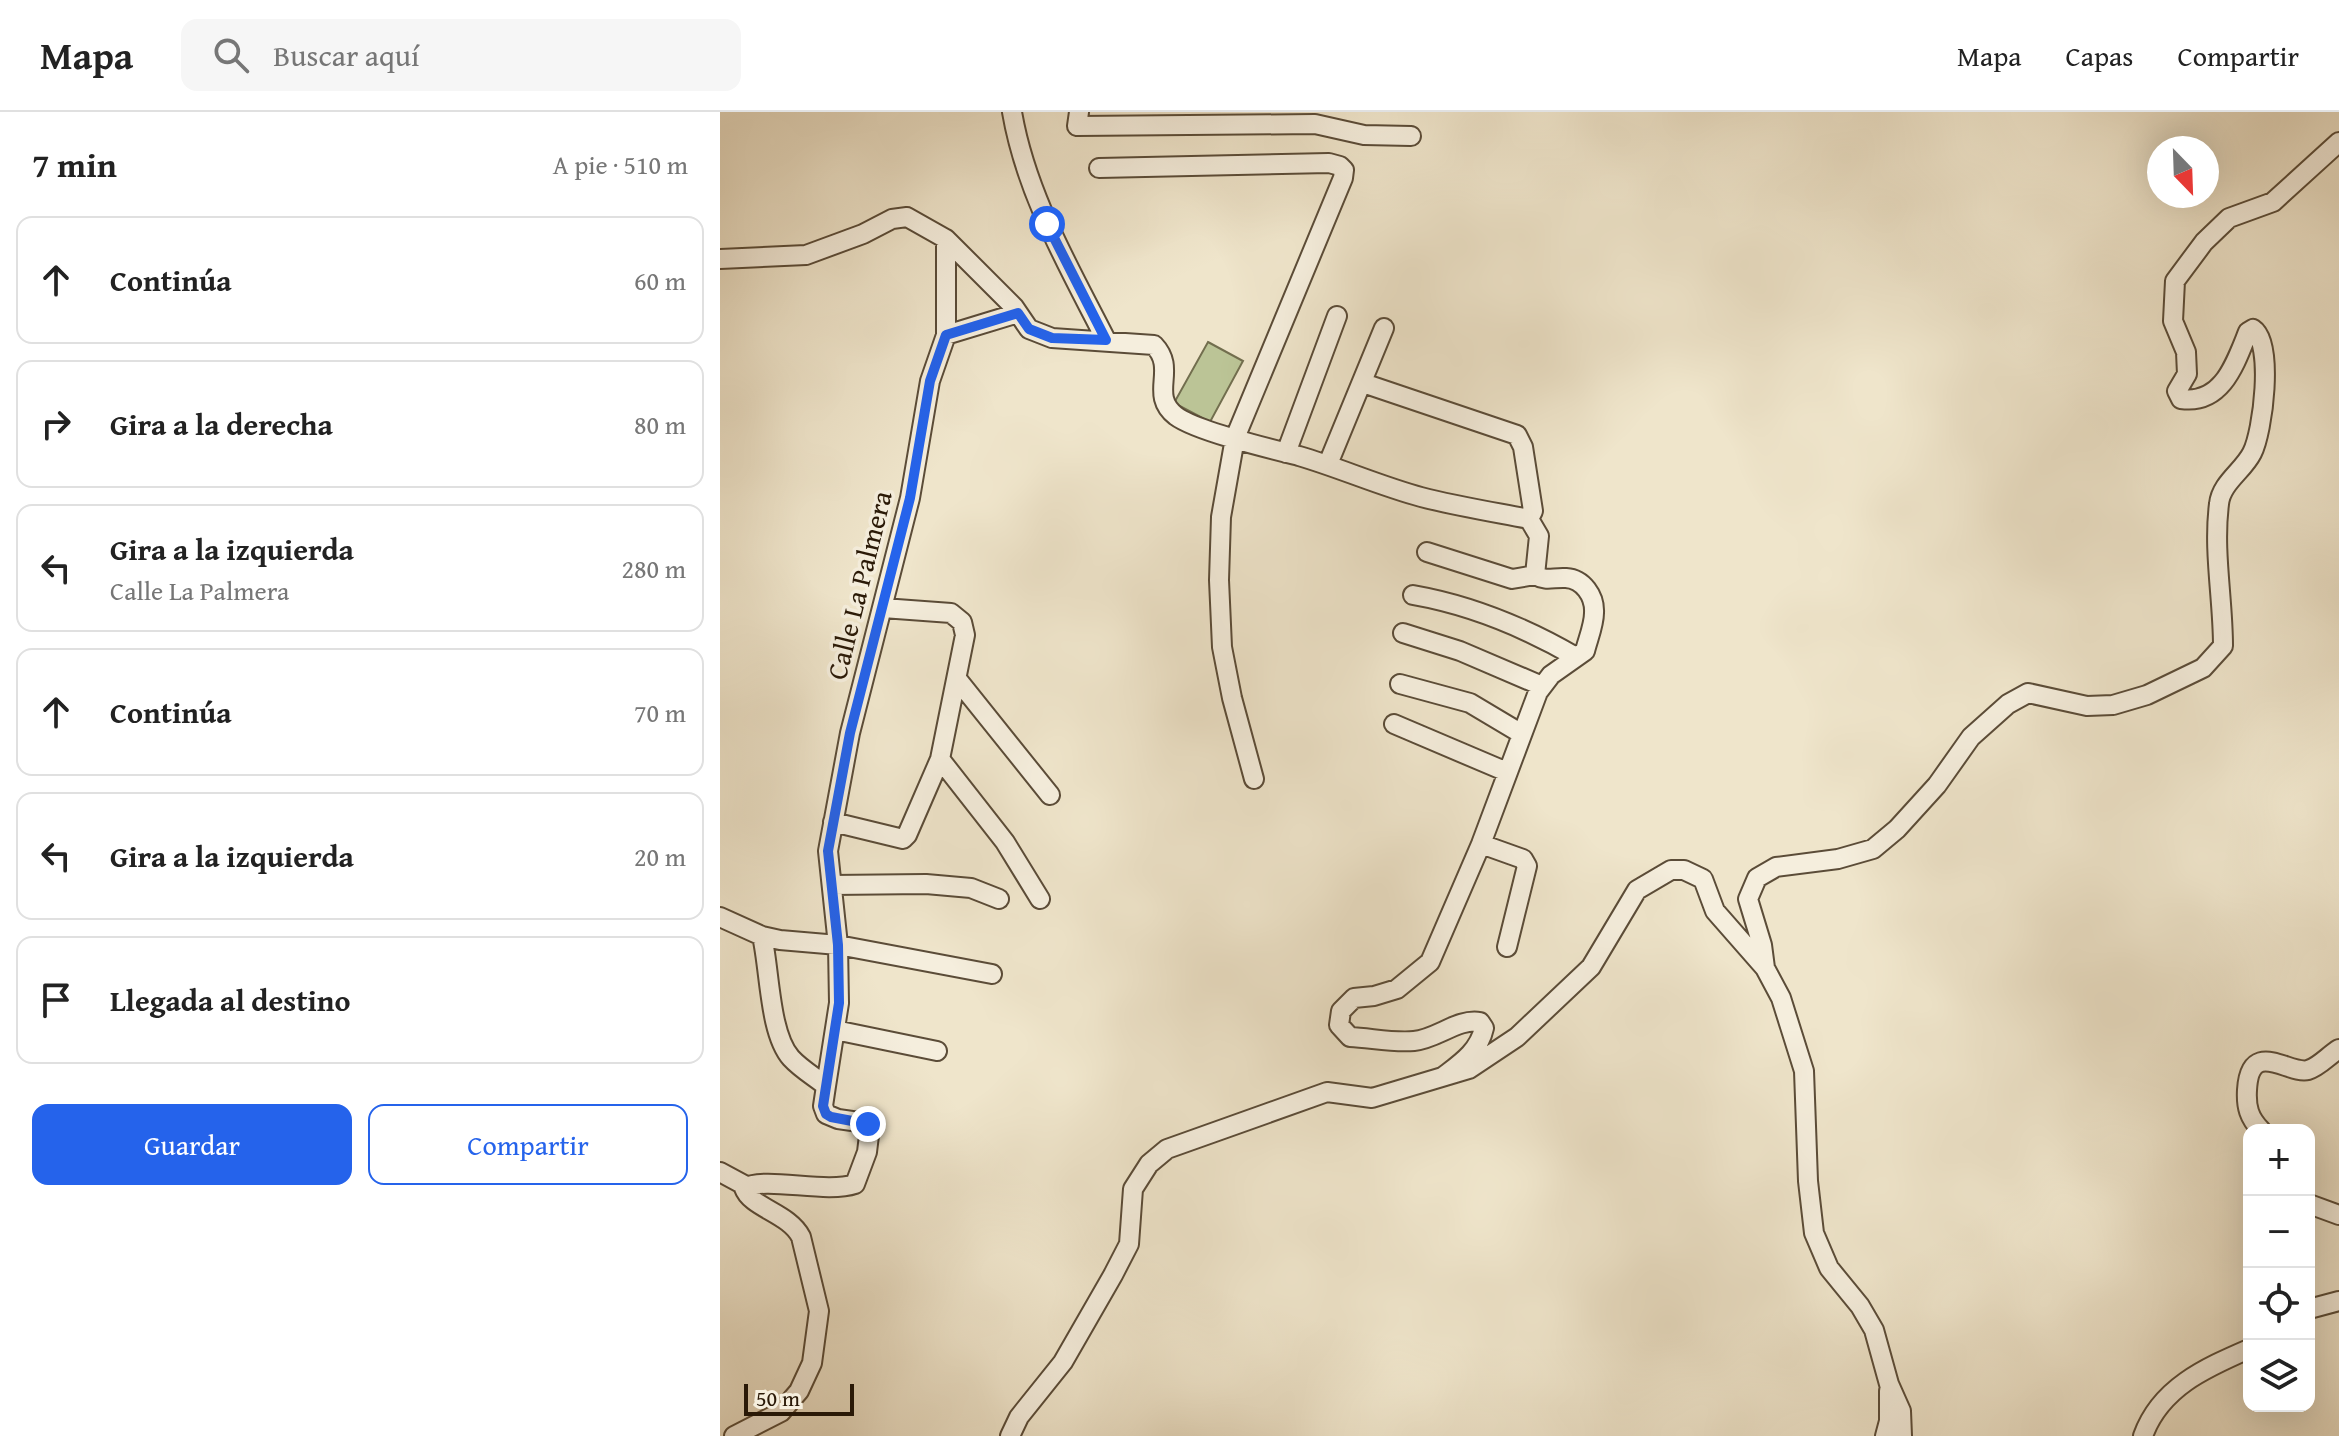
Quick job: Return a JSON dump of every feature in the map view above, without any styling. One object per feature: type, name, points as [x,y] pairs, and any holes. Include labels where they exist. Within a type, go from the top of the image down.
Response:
[{"type":"street","points":[[1012,112],[1021,157],[1047,224],[1106,340]]},
{"type":"street","points":[[1079,112],[1077,126],[1316,118],[1364,135],[1411,136]]},
{"type":"street","points":[[1765,968],[1762,945],[1748,899],[1757,878],[1776,867],[1838,859],[1873,849],[1897,829],[1937,785],[1971,737],[2008,704],[2028,693],[2087,706],[2113,705],[2147,695],[2203,668],[2223,646],[2219,500],[2230,480],[2251,457],[2260,434],[2266,387],[2260,338],[2253,329],[2248,332],[2228,377],[2209,396],[2194,401],[2181,399],[2177,391],[2187,374],[2186,352],[2173,321],[2175,281],[2204,242],[2229,218],[2273,202],[2339,142]]},
{"type":"street","points":[[1099,168],[1329,163],[1344,170],[1295,297],[1235,438],[1221,517],[1219,580],[1222,647],[1254,779]]},
{"type":"street","points":[[720,259],[806,255],[863,234],[892,219],[907,217],[946,239],[1018,313],[1029,329],[1052,338],[1154,345],[1162,354],[1166,368],[1162,389],[1166,404],[1177,417],[1235,438],[1328,464],[1420,497],[1529,519],[1539,536],[1535,575]]},
{"type":"street","name":"Calle La Palmera","points":[[826,1086],[839,1003],[838,945],[828,851],[850,733],[910,498],[930,381],[946,335],[946,239]]},
{"type":"street","points":[[946,335],[1018,313]]},
{"type":"street","points":[[1286,453],[1337,316]]},
{"type":"street","points":[[1328,464],[1384,328]]},
{"type":"street","points":[[1363,383],[1517,435],[1523,447],[1533,511],[1529,519]]},
{"type":"street","points":[[1427,552],[1512,579],[1535,575],[1544,580],[1567,578],[1583,583],[1594,612],[1585,651],[1551,675],[1542,686],[1481,844],[1430,962],[1397,989],[1354,998],[1341,1011],[1339,1025],[1350,1037],[1414,1041],[1434,1037],[1470,1020],[1480,1022],[1484,1028],[1482,1039],[1467,1059],[1444,1076]]},
{"type":"street","points":[[1413,595],[1449,601],[1544,638],[1576,657]]},
{"type":"street","points":[[833,822],[903,839],[940,759],[965,635],[962,622],[951,613],[883,608]]},
{"type":"street","points":[[1403,633],[1460,651],[1542,686]]},
{"type":"street","points":[[957,679],[1050,795]]},
{"type":"street","points":[[1400,684],[1470,703],[1522,734]]},
{"type":"street","points":[[1394,724],[1507,772]]},
{"type":"street","points":[[940,759],[1005,842],[1040,899]]},
{"type":"street","points":[[1481,844],[1523,859],[1527,866],[1507,947]]},
{"type":"street","points":[[1010,1436],[1019,1417],[1063,1362],[1129,1244],[1133,1189],[1149,1164],[1167,1149],[1327,1092],[1372,1098],[1469,1069],[1517,1037],[1591,967],[1637,890],[1671,870],[1684,870],[1703,879],[1715,911],[1765,968],[1781,998],[1804,1071],[1808,1181],[1814,1233],[1829,1268],[1860,1306],[1874,1330],[1889,1384],[1901,1411],[1902,1436]]},
{"type":"street","points":[[832,885],[971,888],[999,899]]},
{"type":"street","points":[[720,917],[762,936],[838,945],[992,974]]},
{"type":"street","points":[[720,1172],[746,1186],[850,1186],[857,1181],[867,1152],[870,1127],[866,1123],[826,1114],[823,1106],[826,1086],[791,1058],[781,1042],[775,1025],[769,963],[762,936]]},
{"type":"street","points":[[835,1030],[937,1051]]},
{"type":"street","points":[[2255,1124],[2246,1101],[2247,1082],[2257,1065],[2276,1061],[2300,1070],[2310,1070],[2339,1049]]},
{"type":"street","points":[[734,1436],[781,1412],[799,1391],[812,1363],[819,1311],[797,1229],[784,1217],[745,1194],[743,1190],[746,1186]]},
{"type":"street","points":[[2315,1206],[2339,1215]]},
{"type":"street","points":[[2315,1307],[2339,1301]]},
{"type":"street","points":[[2143,1436],[2162,1400],[2186,1380],[2243,1352]]},
{"type":"street","points":[[1885,1436],[1889,1421],[1889,1384]]},
{"type":"green space","points":[[1208,342],[1243,361],[1210,422],[1174,403]]},
{"type":"route","points":[[868,1124],[831,1117],[823,1106],[839,1003],[838,945],[828,851],[850,733],[910,498],[930,381],[946,335],[1018,313],[1029,329],[1052,338],[1106,340],[1047,224]]}]
